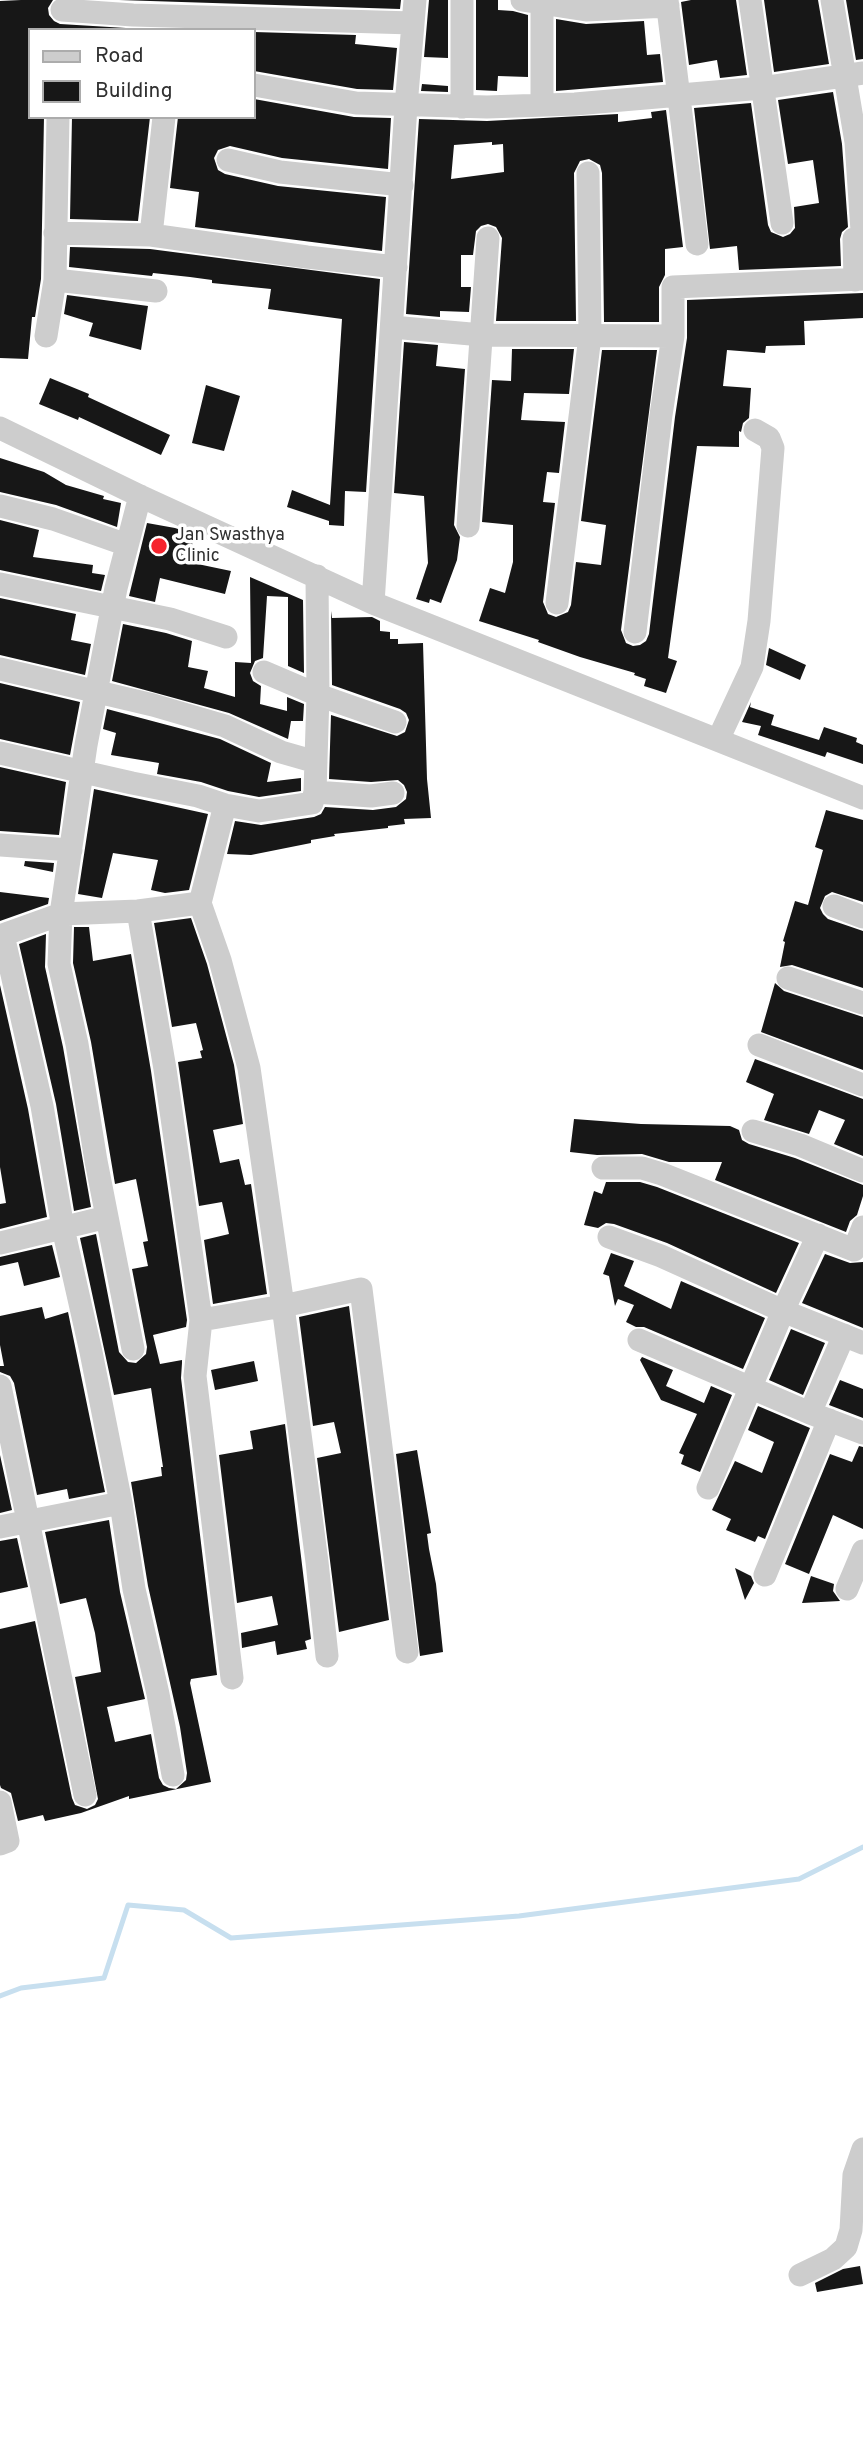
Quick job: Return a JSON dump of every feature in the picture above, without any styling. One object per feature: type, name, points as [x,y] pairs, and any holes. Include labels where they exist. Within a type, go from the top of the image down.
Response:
[{"type":"street","points":[[373,603],[415,0]]},
{"type":"street","points":[[462,0],[462,107]]},
{"type":"street","points":[[750,0],[782,223]]},
{"type":"street","points":[[635,632],[673,336],[673,287],[859,280],[854,239],[859,237],[862,231],[854,75],[832,0]]},
{"type":"street","points":[[542,105],[535,1],[586,10],[668,3],[697,244]]},
{"type":"street","points":[[62,13],[156,23],[413,23]]},
{"type":"street","points":[[256,85],[356,103],[462,107],[575,104],[762,88],[854,75]]},
{"type":"street","points":[[46,336],[55,280],[58,119]]},
{"type":"street","points":[[151,235],[164,119]]},
{"type":"street","points":[[228,160],[280,172],[402,185]]},
{"type":"street","points":[[557,603],[590,336],[588,173]]},
{"type":"street","points":[[55,233],[151,235],[396,267]]},
{"type":"street","points":[[468,526],[488,238]]},
{"type":"street","points":[[55,280],[156,291]]},
{"type":"street","points":[[392,327],[482,335],[673,336]]},
{"type":"street","points":[[0,428],[373,603],[863,798]]},
{"type":"street","points":[[718,740],[752,667],[758,621],[773,448],[769,438],[755,430]]},
{"type":"street","points":[[133,1349],[77,1044],[59,964],[61,914],[82,772],[113,609],[140,496]]},
{"type":"street","points":[[0,506],[42,516],[127,545]]},
{"type":"street","points":[[0,752],[259,811],[312,803],[315,792],[318,695],[317,576]]},
{"type":"street","points":[[0,584],[170,619],[226,637]]},
{"type":"street","points":[[0,669],[97,691],[225,726],[281,752],[316,762]]},
{"type":"street","points":[[264,672],[318,695],[395,722]]},
{"type":"street","points":[[315,792],[371,796],[393,793]]},
{"type":"street","points":[[225,805],[200,903],[220,960],[249,1068],[317,1562],[327,1656]]},
{"type":"street","points":[[0,845],[71,850]]},
{"type":"street","points":[[173,1775],[134,1589],[121,1503],[63,1228],[42,1106],[2,936],[61,914],[138,911],[200,903]]},
{"type":"street","points":[[834,906],[863,918]]},
{"type":"street","points":[[138,911],[165,1069],[201,1320],[195,1376],[232,1678]]},
{"type":"street","points":[[788,978],[863,1003]]},
{"type":"street","points":[[759,1045],[863,1085]]},
{"type":"street","points":[[754,1131],[800,1145],[863,1171]]},
{"type":"street","points":[[603,1168],[642,1168],[662,1174],[858,1252],[863,1227]]},
{"type":"street","points":[[0,1243],[107,1217]]},
{"type":"street","points":[[708,1488],[818,1235]]},
{"type":"street","points":[[609,1237],[661,1256],[853,1339],[820,1416],[765,1574]]},
{"type":"street","points":[[201,1320],[361,1289],[407,1652]]},
{"type":"street","points":[[639,1340],[863,1433]]},
{"type":"street","points":[[0,1386],[85,1795]]},
{"type":"street","points":[[0,1527],[121,1503]]},
{"type":"street","points":[[847,1589],[863,1551]]},
{"type":"street","points":[[0,1802],[8,1841],[0,1844]]},
{"type":"street","points":[[800,2275],[833,2259],[846,2247],[851,2230],[854,2175],[863,2149]]},
{"type":"building","points":[[53,0],[48,8],[49,15],[60,24],[126,28],[28,28],[28,119],[44,119],[41,279],[35,317],[32,317],[28,359],[0,358],[0,1]]},
{"type":"building","points":[[119,0],[401,0],[400,9]]},
{"type":"building","points":[[429,0],[448,0],[448,58],[424,57]]},
{"type":"building","points":[[476,0],[498,0],[498,10],[528,15],[528,77],[498,76],[497,91],[476,90]]},
{"type":"building","points":[[736,0],[747,75],[720,78],[717,60],[689,65],[681,2]]},
{"type":"building","points":[[764,0],[818,0],[829,64],[774,72]]},
{"type":"building","points":[[846,0],[863,0],[863,59],[856,60]]},
{"type":"building","points":[[556,19],[586,24],[644,21],[647,55],[660,54],[663,82],[556,91]]},
{"type":"building","points":[[256,32],[356,35],[355,44],[397,48],[393,90],[357,89],[256,71]]},
{"type":"building","points":[[422,84],[448,86],[448,92],[421,91]]},
{"type":"building","points":[[833,92],[842,144],[848,227],[842,232],[840,239],[841,266],[739,270],[737,246],[710,249],[694,108],[751,103],[768,225],[771,232],[783,237],[795,228],[794,207],[819,203],[813,160],[788,164],[778,100]]},
{"type":"building","points":[[256,99],[354,117],[391,118],[388,169],[282,158],[230,146],[218,150],[214,158],[218,170],[225,174],[278,186],[386,197],[382,251],[195,227],[199,192],[170,188],[178,119],[256,119]]},
{"type":"building","points":[[666,110],[683,247],[665,249],[665,275],[659,287],[659,322],[604,322],[602,173],[600,165],[589,159],[580,161],[574,173],[576,321],[496,321],[502,238],[496,227],[488,224],[476,231],[473,255],[461,255],[461,287],[471,287],[469,312],[440,311],[440,317],[406,314],[419,119],[487,121],[618,114],[618,122],[652,118],[651,112]],"holes":[[[492,142],[492,145],[503,144],[504,172],[451,179],[454,145]]]},
{"type":"building","points":[[72,119],[150,119],[138,221],[70,219]]},
{"type":"building","points":[[70,247],[150,249],[380,279],[366,492],[345,491],[344,526],[329,525],[329,521],[287,507],[292,490],[330,505],[342,319],[268,309],[271,289],[212,283],[212,280],[190,277],[153,273],[152,276],[69,267]]},
{"type":"building","points":[[863,293],[863,318],[804,321],[805,345],[766,346],[765,353],[727,350],[723,386],[751,388],[749,418],[743,423],[741,432],[739,431],[739,447],[697,446],[668,658],[677,661],[666,693],[644,686],[646,679],[634,675],[635,673],[580,657],[538,642],[539,640],[479,621],[490,588],[505,593],[513,562],[513,525],[482,522],[492,380],[511,381],[512,349],[574,349],[569,394],[524,393],[521,420],[565,422],[559,473],[547,472],[543,502],[555,503],[543,602],[548,614],[556,617],[568,612],[571,605],[576,562],[601,565],[606,525],[581,521],[602,350],[657,350],[621,630],[626,643],[640,645],[646,641],[649,634],[687,338],[687,300]]},
{"type":"building","points":[[67,295],[148,306],[141,350],[89,336],[93,323],[64,314]]},
{"type":"building","points":[[404,342],[438,345],[436,366],[465,369],[454,525],[460,537],[457,560],[441,603],[430,599],[429,603],[416,599],[428,563],[424,496],[394,493]]},
{"type":"building","points":[[50,378],[89,394],[88,397],[170,435],[161,455],[79,417],[78,420],[39,404]]},
{"type":"building","points":[[206,385],[240,396],[224,451],[192,443]]},
{"type":"building","points":[[0,458],[44,472],[66,485],[104,496],[103,499],[121,503],[117,527],[56,505],[0,492]]},
{"type":"building","points":[[0,520],[39,530],[33,557],[93,565],[92,573],[105,575],[101,591],[0,570]]},
{"type":"building","points":[[147,523],[175,528],[181,530],[180,534],[194,537],[188,562],[231,571],[225,594],[160,578],[155,602],[129,596]]},
{"type":"building","points":[[250,577],[303,600],[304,673],[288,666],[288,597],[267,596],[263,658],[255,661],[250,673],[253,681],[261,686],[260,704],[287,711],[287,697],[304,704],[303,721],[291,721],[288,739],[229,713],[112,681],[123,624],[192,641],[188,667],[208,671],[204,688],[235,697],[235,662],[251,663]]},
{"type":"building","points":[[0,598],[76,614],[71,640],[91,644],[85,675],[0,655]]},
{"type":"building","points":[[331,611],[332,618],[372,617],[380,621],[380,631],[390,632],[390,639],[398,639],[398,644],[423,643],[427,779],[431,818],[404,819],[405,824],[388,828],[334,834],[335,836],[311,840],[311,843],[251,855],[227,854],[235,821],[261,825],[314,817],[321,814],[325,807],[373,810],[396,807],[406,799],[407,792],[398,780],[371,782],[329,779],[331,715],[397,736],[405,732],[409,720],[406,713],[400,709],[332,685]]},
{"type":"building","points":[[769,648],[806,665],[800,680],[766,665]]},
{"type":"building","points":[[0,683],[80,702],[70,755],[0,739]]},
{"type":"building","points":[[751,702],[750,707],[774,715],[771,725],[819,740],[824,727],[857,738],[856,742],[863,745],[863,764],[827,752],[825,757],[758,735],[761,726],[742,722]]},
{"type":"building","points":[[107,709],[220,739],[271,763],[267,782],[301,778],[301,791],[259,797],[157,774],[159,763],[111,755],[116,733],[103,729]]},
{"type":"building","points":[[0,767],[66,782],[59,835],[0,831]]},
{"type":"building","points":[[94,789],[208,814],[189,890],[165,893],[151,890],[158,860],[113,853],[102,898],[78,894]]},
{"type":"building","points":[[826,810],[863,820],[863,902],[832,892],[825,896],[820,908],[828,919],[863,931],[863,988],[792,965],[780,967],[785,942],[783,941],[795,901],[808,905],[823,850],[815,847]]},
{"type":"building","points":[[25,861],[54,863],[53,872],[24,866]]},
{"type":"building","points":[[0,892],[49,898],[48,904],[0,921]]},
{"type":"building","points":[[191,918],[207,964],[234,1065],[243,1124],[213,1130],[220,1163],[239,1159],[245,1185],[251,1184],[267,1294],[213,1304],[204,1240],[229,1234],[222,1202],[199,1206],[178,1062],[202,1058],[200,1051],[203,1050],[196,1023],[172,1027],[154,923]]},
{"type":"building","points":[[74,927],[89,927],[93,961],[131,954],[151,1071],[187,1320],[186,1327],[153,1335],[160,1364],[182,1360],[181,1378],[217,1675],[191,1679],[190,1683],[211,1782],[129,1799],[129,1796],[81,1813],[45,1821],[43,1815],[18,1821],[11,1793],[0,1785],[0,1629],[35,1621],[72,1798],[75,1805],[87,1809],[95,1805],[98,1799],[75,1677],[101,1672],[95,1633],[86,1598],[60,1604],[45,1532],[109,1520],[120,1592],[145,1699],[107,1707],[115,1742],[151,1734],[159,1778],[163,1785],[176,1789],[186,1780],[187,1773],[180,1727],[148,1586],[131,1482],[162,1476],[163,1467],[151,1388],[114,1395],[80,1238],[96,1234],[119,1352],[128,1362],[136,1363],[146,1354],[147,1347],[132,1269],[148,1266],[143,1242],[148,1241],[136,1179],[115,1184],[91,1042],[73,963]]},
{"type":"building","points":[[46,934],[45,967],[63,1047],[91,1207],[74,1211],[56,1104],[19,944]]},
{"type":"building","points":[[775,983],[784,991],[863,1017],[863,1070],[761,1032]]},
{"type":"building","points":[[0,985],[28,1109],[47,1217],[0,1229],[0,1204],[6,1203],[0,1167]]},
{"type":"building","points":[[755,1059],[863,1099],[863,1156],[834,1144],[845,1120],[819,1110],[809,1134],[764,1120],[774,1094],[746,1082]]},
{"type":"building","points":[[574,1119],[730,1126],[739,1130],[742,1140],[749,1144],[795,1158],[863,1185],[863,1196],[857,1215],[850,1221],[846,1232],[715,1180],[722,1162],[669,1162],[642,1154],[597,1155],[570,1152]]},
{"type":"building","points":[[606,1182],[640,1182],[657,1187],[799,1243],[776,1293],[667,1243],[614,1224],[606,1223],[598,1228],[584,1225],[594,1191],[602,1194]]},
{"type":"building","points":[[52,1245],[60,1277],[24,1286],[18,1262],[0,1266],[0,1257]]},
{"type":"building","points":[[611,1253],[634,1261],[624,1286],[671,1309],[681,1281],[765,1318],[743,1369],[626,1322],[634,1305],[618,1299],[615,1306],[609,1276],[603,1274]]},
{"type":"building","points":[[825,1254],[850,1263],[863,1262],[863,1328],[802,1303]]},
{"type":"building","points":[[349,1306],[389,1620],[339,1632],[317,1458],[341,1453],[334,1422],[313,1426],[299,1317]]},
{"type":"building","points":[[42,1307],[45,1319],[68,1312],[105,1492],[69,1499],[67,1489],[37,1495],[14,1383],[10,1376],[0,1372],[0,1366],[4,1366],[0,1345],[0,1316]]},
{"type":"building","points":[[791,1329],[825,1343],[803,1395],[769,1380]]},
{"type":"building","points":[[642,1357],[673,1370],[666,1386],[704,1403],[711,1386],[732,1395],[700,1472],[681,1464],[684,1455],[679,1453],[697,1414],[661,1400],[640,1360]]},
{"type":"building","points":[[254,1361],[258,1381],[215,1390],[211,1370]]},
{"type":"building","points":[[840,1380],[863,1389],[863,1418],[829,1405]]},
{"type":"building","points":[[758,1406],[810,1428],[765,1539],[758,1536],[755,1542],[726,1530],[731,1519],[712,1510],[735,1461],[762,1473],[774,1442],[748,1430]]},
{"type":"building","points":[[285,1424],[311,1639],[305,1641],[307,1649],[277,1655],[275,1641],[242,1648],[241,1633],[278,1625],[272,1596],[237,1603],[219,1455],[253,1449],[250,1431]]},
{"type":"building","points":[[859,1446],[863,1447],[863,1529],[833,1515],[809,1574],[785,1564],[830,1454],[852,1462]]},
{"type":"building","points":[[417,1450],[431,1533],[427,1534],[436,1584],[443,1652],[420,1656],[396,1454]]},
{"type":"building","points":[[0,1455],[12,1510],[0,1513]]},
{"type":"building","points":[[17,1538],[28,1587],[0,1593],[0,1541]]},
{"type":"building","points":[[735,1568],[751,1576],[754,1583],[745,1600]]},
{"type":"building","points":[[811,1576],[834,1584],[833,1591],[840,1601],[802,1603]]},
{"type":"building","points":[[860,2266],[863,2284],[817,2292],[815,2283],[843,2269]]},
{"type":"waterway","points":[[0,1996],[21,1988],[104,1978],[128,1905],[184,1910],[231,1938],[519,1916],[799,1879],[863,1847]]},
{"type":"place","name":"Jan Swasthya Clinic","points":[[159,546]]}]
